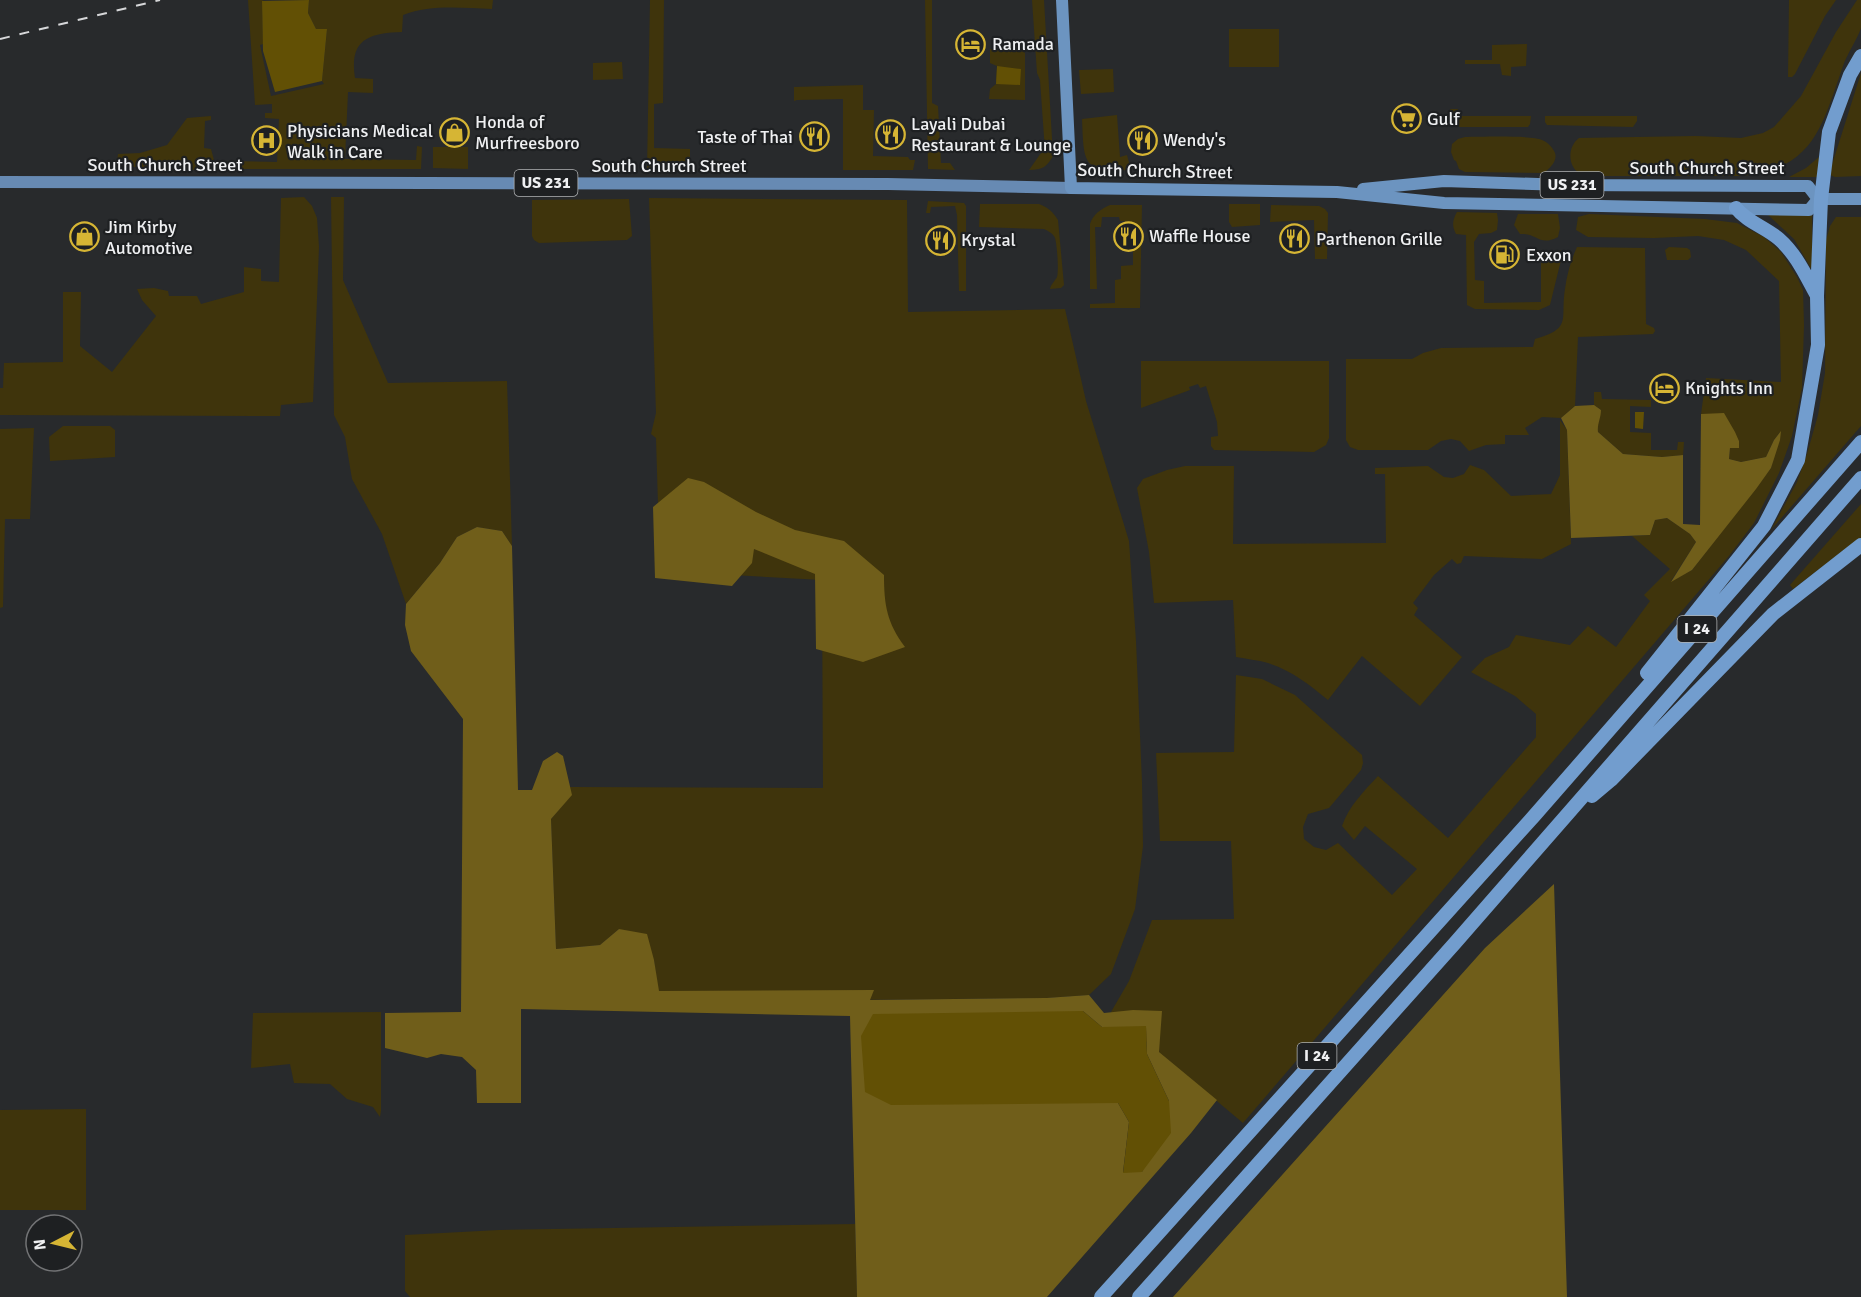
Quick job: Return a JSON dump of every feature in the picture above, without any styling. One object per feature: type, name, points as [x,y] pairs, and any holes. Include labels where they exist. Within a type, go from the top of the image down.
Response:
[{"type":"highway","points":[[1062,0],[1071,188]]},
{"type":"highway","points":[[1534,816],[1764,526],[1798,460],[1818,345],[1820,199],[1829,132],[1850,75],[1861,56]]},
{"type":"highway","name":"South Church Street","points":[[1337,192],[1444,181],[1566,185],[1808,186],[1820,199]]},
{"type":"highway","name":"South Church Street","points":[[1071,188],[1337,192],[1444,203],[1809,210],[1820,199],[1861,199]]},
{"type":"highway","points":[[1736,208],[1744,218],[1761,226],[1779,239],[1798,260],[1817,296]]},
{"type":"highway","name":"I 24","points":[[1101,1297],[1534,816],[1861,442]]},
{"type":"highway","name":"I 24","points":[[1139,1297],[1455,943],[1861,478]]},
{"type":"highway","points":[[1554,829],[1611,780],[1773,614],[1861,545]]},
{"type":"main road","name":"South Church Street","points":[[0,182],[877,184],[1071,188]]},
{"type":"shaded area","points":[[248,0],[264,0],[262,1],[263,44],[260,45],[271,96],[324,84],[322,81],[327,29],[316,29],[308,13],[309,0],[493,0],[492,9],[436,8],[403,15],[402,32],[379,34],[364,41],[358,47],[354,65],[355,78],[373,79],[373,93],[348,92],[345,159],[416,160],[417,146],[422,147],[421,169],[238,169],[229,161],[277,162],[279,119],[265,118],[265,113],[272,113],[272,104],[255,105]]},
{"type":"shaded area","points":[[309,0],[308,13],[316,29],[327,29],[322,81],[275,92],[263,51],[262,1]]},
{"type":"shaded area","points":[[650,0],[664,0],[663,103],[654,104],[654,148],[690,149],[690,170],[647,170]]},
{"type":"shaded area","points":[[925,0],[932,0],[932,103],[938,106],[941,163],[950,163],[955,170],[928,169]]},
{"type":"shaded area","points":[[1032,0],[1044,0],[1053,156],[1044,167],[1029,170],[1045,151]]},
{"type":"shaded area","points":[[1789,0],[1836,0],[1792,77],[1788,77]]},
{"type":"shaded area","points":[[1857,0],[1861,0],[1861,28],[1845,61],[1821,125],[1812,141],[1800,154],[1785,164],[1766,172],[1742,176],[1589,176],[1579,173],[1572,165],[1571,150],[1579,138],[1696,136],[1741,138],[1763,133],[1774,127],[1801,96],[1836,32]]},
{"type":"shaded area","points":[[1229,29],[1279,29],[1279,67],[1229,67]]},
{"type":"shaded area","points":[[1527,44],[1526,66],[1511,67],[1511,76],[1502,75],[1500,64],[1465,64],[1465,60],[1492,60],[1492,45]]},
{"type":"shaded area","points":[[1021,48],[1025,53],[1025,100],[989,99],[990,89],[996,84],[997,66],[990,63],[990,49]]},
{"type":"shaded area","points":[[622,62],[623,79],[593,80],[593,63]]},
{"type":"shaded area","points":[[997,66],[1021,69],[1020,85],[996,84]]},
{"type":"shaded area","points":[[1113,69],[1114,92],[1081,94],[1079,70]]},
{"type":"shaded area","points":[[1861,73],[1861,176],[1835,177],[1830,175],[1830,171]]},
{"type":"shaded area","points":[[863,85],[863,110],[874,110],[873,156],[908,157],[910,160],[915,160],[913,170],[843,170],[843,99],[794,101],[794,87]]},
{"type":"shaded area","points":[[1450,109],[1458,109],[1459,116],[1531,116],[1530,124],[1528,127],[1460,127],[1452,120]]},
{"type":"shaded area","points":[[1117,115],[1120,157],[1127,155],[1131,170],[1094,167],[1085,155],[1082,119]]},
{"type":"shaded area","points":[[211,116],[211,120],[205,121],[204,148],[211,149],[214,160],[208,168],[196,170],[93,165],[93,161],[117,162],[118,154],[140,153],[167,145],[187,118]]},
{"type":"shaded area","points":[[1545,116],[1637,116],[1637,121],[1633,127],[1547,125]]},
{"type":"shaded area","points":[[1465,137],[1536,138],[1550,145],[1556,156],[1544,173],[1465,172],[1459,169],[1451,152],[1452,144]]},
{"type":"shaded area","points":[[433,147],[468,147],[468,169],[433,168]]},
{"type":"shaded area","points":[[1827,150],[1818,177],[1789,177],[1806,168]]},
{"type":"shaded area","points":[[304,197],[312,206],[317,218],[319,247],[313,402],[281,405],[280,416],[0,415],[0,388],[3,388],[4,363],[63,362],[63,292],[81,292],[80,346],[112,372],[156,316],[142,300],[137,289],[154,288],[168,291],[169,296],[197,296],[201,304],[244,292],[244,267],[261,269],[261,281],[279,282],[281,198]]},
{"type":"shaded area","points":[[331,197],[344,197],[343,280],[388,383],[507,381],[512,546],[502,531],[477,527],[457,537],[440,563],[406,604],[382,534],[352,479],[345,437],[334,415]]},
{"type":"shaded area","points":[[649,198],[907,200],[908,312],[1065,309],[1086,401],[1129,541],[1142,782],[1143,846],[1135,909],[1111,974],[1089,995],[1046,998],[849,1000],[658,991],[654,960],[619,929],[600,945],[556,949],[551,819],[571,795],[570,787],[823,788],[822,580],[660,571],[656,438],[651,434],[656,413]]},
{"type":"shaded area","points":[[629,199],[632,236],[627,240],[539,243],[532,236],[532,200]]},
{"type":"shaded area","points":[[928,201],[964,203],[966,206],[966,291],[959,291],[955,206],[931,207],[930,213],[926,213]]},
{"type":"shaded area","points":[[980,204],[1039,204],[1052,212],[1058,220],[1064,285],[1061,288],[1050,289],[1058,274],[1053,235],[1044,229],[979,227]]},
{"type":"shaded area","points":[[1229,204],[1260,204],[1260,225],[1232,227],[1229,222]]},
{"type":"shaded area","points":[[1110,205],[1142,205],[1140,308],[1090,308],[1090,304],[1115,303],[1115,280],[1121,279],[1121,266],[1133,265],[1133,222],[1120,221],[1119,217],[1102,217],[1101,227],[1095,227],[1097,289],[1090,289],[1090,224],[1098,212]]},
{"type":"shaded area","points":[[1271,205],[1319,206],[1325,209],[1328,213],[1327,259],[1315,259],[1314,220],[1270,222]]},
{"type":"shaded area","points":[[1457,212],[1497,213],[1497,230],[1479,234],[1474,242],[1475,280],[1484,281],[1484,303],[1541,302],[1541,260],[1545,254],[1556,254],[1560,250],[1563,252],[1550,305],[1539,310],[1475,309],[1467,305],[1466,235],[1456,234],[1453,221]]},
{"type":"shaded area","points":[[1518,214],[1558,214],[1560,228],[1558,237],[1547,241],[1520,234],[1514,225]]},
{"type":"shaded area","points":[[1589,214],[1705,219],[1737,223],[1764,237],[1781,252],[1803,290],[1804,325],[1802,388],[1792,436],[1779,473],[1754,523],[1729,556],[1243,1123],[1111,1012],[1129,981],[1152,920],[1234,919],[1231,841],[1160,841],[1156,753],[1234,752],[1236,675],[1262,679],[1295,695],[1362,755],[1363,763],[1361,770],[1329,808],[1308,814],[1303,827],[1304,839],[1314,847],[1326,850],[1338,843],[1392,895],[1417,869],[1365,826],[1354,840],[1342,826],[1353,805],[1367,787],[1378,776],[1448,838],[1536,737],[1536,714],[1515,696],[1471,672],[1485,658],[1509,647],[1516,635],[1570,645],[1588,626],[1616,647],[1650,601],[1644,595],[1670,569],[1632,536],[1650,535],[1655,520],[1667,518],[1690,534],[1696,542],[1671,581],[1692,570],[1771,468],[1780,432],[1766,457],[1741,462],[1729,459],[1730,448],[1739,441],[1724,414],[1701,414],[1706,378],[1781,382],[1779,281],[1746,250],[1724,240],[1698,236],[1588,237],[1576,230],[1578,217]]},
{"type":"shaded area","points":[[1767,214],[1812,215],[1812,270],[1794,239]]},
{"type":"shaded area","points":[[1836,217],[1861,217],[1861,426],[1771,530],[1797,482],[1818,415],[1825,373],[1826,240],[1830,226]]},
{"type":"shaded area","points":[[1577,247],[1645,248],[1646,324],[1655,331],[1653,334],[1578,337],[1575,406],[1561,418],[1542,417],[1525,428],[1529,435],[1505,435],[1505,444],[1486,445],[1469,451],[1460,441],[1451,439],[1441,441],[1428,450],[1358,450],[1350,447],[1346,440],[1346,359],[1412,359],[1441,348],[1533,347],[1535,339],[1560,327],[1567,278]]},
{"type":"shaded area","points":[[1669,247],[1687,248],[1690,250],[1691,257],[1688,260],[1667,260],[1665,250]]},
{"type":"shaded area","points":[[1141,361],[1329,361],[1329,438],[1326,445],[1314,452],[1214,450],[1211,446],[1211,437],[1218,436],[1217,422],[1206,386],[1200,388],[1198,384],[1189,387],[1190,390],[1141,408]]},
{"type":"shaded area","points":[[1594,392],[1601,392],[1602,399],[1651,400],[1651,407],[1630,406],[1630,432],[1651,433],[1651,450],[1677,450],[1678,442],[1684,442],[1683,455],[1662,457],[1623,454],[1598,432],[1597,425],[1601,410],[1594,405]]},
{"type":"shaded area","points":[[1594,405],[1601,410],[1598,432],[1623,454],[1662,457],[1683,455],[1683,524],[1700,525],[1701,414],[1724,413],[1739,441],[1739,448],[1730,448],[1729,459],[1741,462],[1766,457],[1781,431],[1771,468],[1756,489],[1692,570],[1671,582],[1696,542],[1690,534],[1667,518],[1655,520],[1650,535],[1571,538],[1567,430],[1561,418],[1575,406]]},
{"type":"shaded area","points":[[1635,412],[1644,412],[1643,429],[1635,428]]},
{"type":"shaded area","points":[[1560,420],[1567,430],[1571,544],[1542,559],[1464,556],[1461,563],[1457,564],[1452,559],[1434,575],[1413,603],[1418,608],[1414,615],[1462,657],[1420,706],[1362,656],[1328,700],[1285,670],[1264,662],[1236,657],[1233,600],[1154,603],[1149,552],[1137,488],[1143,479],[1185,466],[1234,466],[1233,544],[1386,543],[1385,474],[1375,474],[1375,468],[1428,466],[1444,477],[1453,478],[1464,474],[1470,465],[1484,470],[1511,496],[1551,494],[1560,475]]},
{"type":"shaded area","points":[[63,426],[110,426],[115,430],[115,457],[50,461],[49,437]]},
{"type":"shaded area","points":[[34,428],[30,519],[5,519],[3,607],[0,608],[0,429]]},
{"type":"shaded area","points":[[688,478],[704,482],[756,512],[795,530],[844,541],[884,575],[890,622],[905,647],[863,662],[816,649],[815,574],[754,549],[752,563],[732,586],[655,578],[653,507]]},
{"type":"shaded area","points":[[1861,504],[1861,539],[1793,589],[1790,585]]},
{"type":"shaded area","points":[[477,527],[502,531],[512,546],[518,790],[532,790],[543,761],[557,752],[563,756],[572,795],[551,819],[556,949],[600,945],[619,929],[647,934],[659,991],[874,990],[870,1000],[1046,998],[1089,995],[1104,1013],[1133,1010],[1162,1011],[1159,1052],[1217,1100],[1191,1133],[1047,1297],[857,1297],[850,1016],[521,1009],[521,1103],[477,1103],[476,1070],[462,1057],[441,1054],[427,1058],[385,1048],[385,1013],[461,1012],[463,719],[411,651],[405,625],[406,604],[440,563],[457,537]],"holes":[[[1083,1011],[1102,1027],[1146,1027],[1147,1054],[1169,1101],[1142,1172],[1123,1172],[1129,1122],[1118,1103],[1096,1102]]]},
{"type":"shaded area","points":[[1554,884],[1567,1297],[1173,1297],[1485,948]]},
{"type":"shaded area","points":[[1083,1011],[1102,1027],[1146,1026],[1147,1054],[1169,1101],[1171,1133],[1142,1172],[1123,1173],[1129,1122],[1118,1103],[891,1105],[865,1092],[861,1036],[873,1014]]},
{"type":"shaded area","points":[[381,1012],[380,1117],[373,1107],[347,1099],[330,1084],[294,1083],[290,1064],[251,1068],[253,1013]]},
{"type":"shaded area","points":[[86,1109],[86,1210],[0,1210],[0,1110]]},
{"type":"shaded area","points":[[855,1224],[857,1297],[410,1297],[405,1291],[405,1235],[499,1230]]},
{"type":"railway","points":[[0,39],[160,0]]},
{"type":"place","name":"Ramada","points":[[971,44]]},
{"type":"place","name":"Gulf","points":[[1406,119]]},
{"type":"place","name":"Honda of Murfreesboro","points":[[454,132]]},
{"type":"place","name":"Layali Dubai Restaurant & Lounge","points":[[890,134]]},
{"type":"place","name":"Taste of Thai","points":[[814,137]]},
{"type":"place","name":"Wendy's","points":[[1142,140]]},
{"type":"place","name":"Physicians Medical Walk in Care","points":[[266,141]]},
{"type":"place","name":"Waffle House","points":[[1128,236]]},
{"type":"place","name":"Jim Kirby Automotive","points":[[84,237]]},
{"type":"place","name":"Parthenon Grille","points":[[1295,239]]},
{"type":"place","name":"Krystal","points":[[940,240]]},
{"type":"place","name":"Exxon","points":[[1505,255]]},
{"type":"place","name":"Knights Inn","points":[[1664,388]]}]
